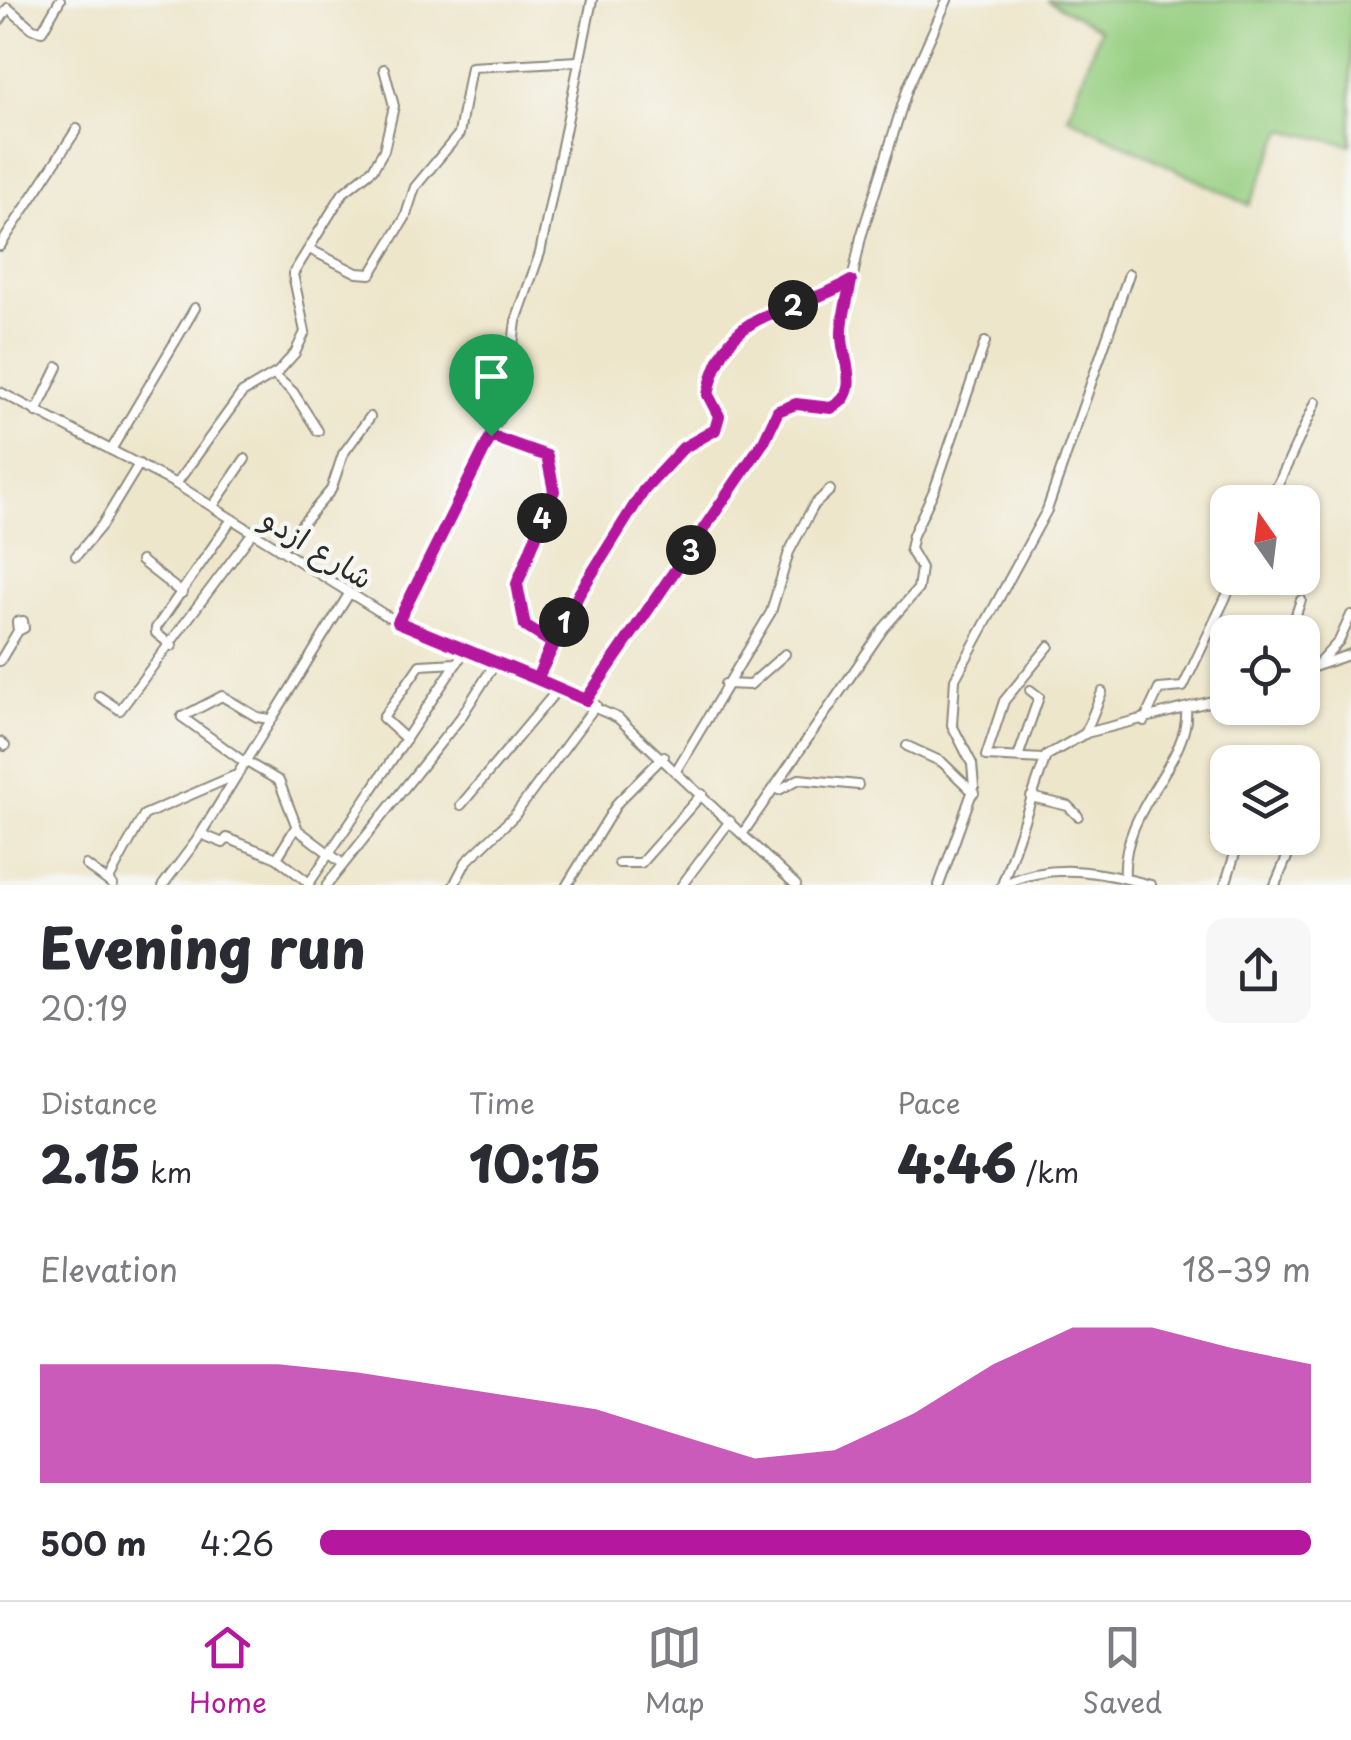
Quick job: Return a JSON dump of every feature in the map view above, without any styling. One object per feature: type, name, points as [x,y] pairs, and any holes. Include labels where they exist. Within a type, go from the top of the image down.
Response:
[{"type":"street","points":[[0,20],[6,4],[32,29],[42,31],[60,0]]},
{"type":"street","points":[[398,622],[506,406],[516,321],[540,253],[592,0]]},
{"type":"street","points":[[586,700],[764,441],[778,411],[796,404],[831,408],[843,399],[850,363],[842,335],[851,281],[908,87],[947,0]]},
{"type":"street","points":[[309,249],[357,274],[376,271],[405,218],[415,187],[458,134],[471,67],[578,60]]},
{"type":"street","points":[[176,484],[242,393],[274,374],[296,353],[305,332],[293,284],[309,249],[347,188],[373,169],[384,150],[394,115],[384,68]]},
{"type":"street","points":[[0,246],[76,129]]},
{"type":"street","points":[[939,885],[974,793],[972,764],[950,716],[956,680],[1047,510],[1128,274]]},
{"type":"street","points":[[537,679],[552,643],[653,476],[683,448],[715,430],[719,416],[708,395],[723,348],[763,314],[818,298],[851,281]]},
{"type":"street","points":[[112,450],[194,308]]},
{"type":"street","points":[[744,831],[883,630],[918,589],[921,568],[910,549],[913,534],[935,488],[986,342]]},
{"type":"street","points":[[36,412],[58,367]]},
{"type":"street","points":[[274,374],[296,396],[318,431]]},
{"type":"street","name":"شارع ازدو","points":[[0,392],[176,484],[398,622],[596,705],[635,730],[664,756],[796,885]]},
{"type":"street","points":[[1278,485],[1316,402]]},
{"type":"street","points":[[280,550],[330,490],[343,454],[370,417]]},
{"type":"street","points":[[491,436],[537,449],[549,463],[554,491],[517,587],[525,626],[552,643]]},
{"type":"street","points":[[212,506],[245,460]]},
{"type":"street","points":[[76,556],[102,525],[139,464]]},
{"type":"street","points":[[677,769],[770,612],[789,552],[814,505],[830,490]]},
{"type":"street","points":[[172,646],[156,633],[156,628],[232,519]]},
{"type":"street","points":[[99,696],[120,710],[172,646],[252,532]]},
{"type":"street","points":[[141,561],[182,593]]},
{"type":"street","points":[[163,885],[201,834],[349,594]]},
{"type":"street","points":[[1144,721],[1159,688],[1183,686],[1228,595]]},
{"type":"street","points":[[1296,615],[1302,600]]},
{"type":"street","points":[[1320,663],[1339,641],[1351,616]]},
{"type":"street","points":[[0,661],[18,630]]},
{"type":"street","points":[[1050,646],[1004,701],[986,756],[1043,759],[1085,734],[1210,702]]},
{"type":"street","points":[[201,834],[222,843],[228,838],[277,858],[309,884],[466,649]]},
{"type":"street","points":[[726,684],[750,685],[785,654]]},
{"type":"street","points":[[1320,665],[1351,654]]},
{"type":"street","points":[[406,739],[383,718],[406,680],[430,662],[458,663]]},
{"type":"street","points":[[327,885],[462,717],[496,662]]},
{"type":"street","points":[[461,805],[560,688]]},
{"type":"street","points":[[1018,757],[1036,713],[1038,696],[1030,690]]},
{"type":"street","points":[[1085,734],[1102,692]]},
{"type":"street","points":[[270,719],[257,717],[222,696],[182,717],[244,762],[279,781],[296,827],[343,864]]},
{"type":"street","points":[[454,885],[466,862],[514,816],[596,705]]},
{"type":"street","points":[[1125,878],[1126,845],[1133,823],[1172,756],[1186,722],[1186,709]]},
{"type":"street","points":[[907,746],[948,767],[974,793]]},
{"type":"street","points":[[567,885],[618,802],[664,756]]},
{"type":"street","points":[[1002,885],[1043,759]]},
{"type":"street","points":[[86,864],[110,883],[144,814],[236,776]]},
{"type":"street","points":[[744,831],[752,829],[789,781],[858,785]]},
{"type":"street","points":[[619,863],[642,863],[702,794]]},
{"type":"street","points":[[1031,798],[1068,806],[1078,816]]},
{"type":"street","points":[[682,885],[730,820]]},
{"type":"street","points":[[277,858],[296,827]]},
{"type":"street","points":[[1225,885],[1235,855]]},
{"type":"street","points":[[1275,885],[1288,855]]},
{"type":"street","points":[[1002,885],[1024,876],[1079,869],[1148,885]]},
{"type":"green space","points":[[1047,0],[1351,0],[1351,145],[1283,130],[1249,205],[1068,117],[1100,29]]},
{"type":"route","points":[[491,436],[470,471],[398,622],[537,679],[546,654],[579,594],[653,476],[683,448],[715,430],[719,416],[708,395],[716,360],[723,348],[763,314],[818,298],[851,281],[842,335],[850,375],[843,399],[831,408],[796,404],[778,411],[764,441],[740,470],[688,554],[586,700],[537,679],[543,662],[546,654],[552,643],[525,626],[524,607],[517,590],[554,491],[547,456],[537,449],[491,436]]}]
